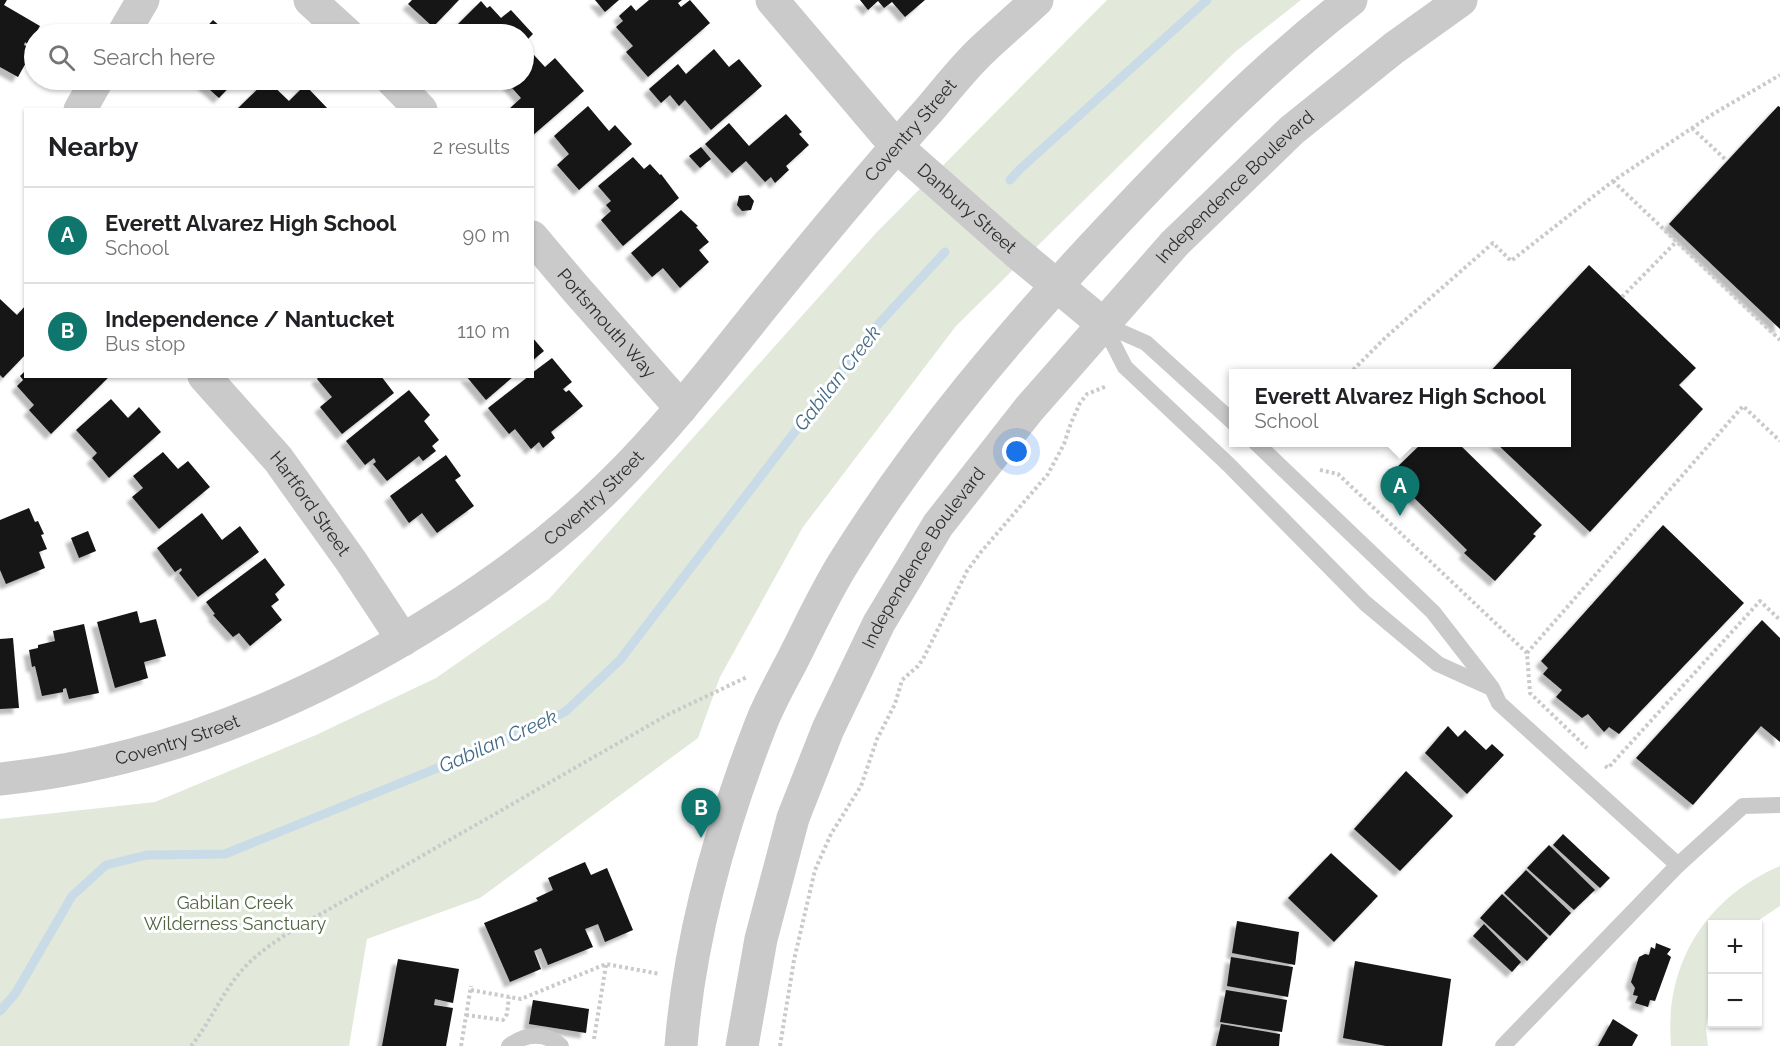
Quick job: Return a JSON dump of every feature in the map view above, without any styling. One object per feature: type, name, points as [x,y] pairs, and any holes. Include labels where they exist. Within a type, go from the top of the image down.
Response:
[{"type":"street","points":[[129,24],[143,0]]},
{"type":"street","points":[[310,0],[336,24]]},
{"type":"street","name":"Danbury Street","points":[[772,0],[896,146],[1055,286],[1103,324]]},
{"type":"street","name":"Coventry Street","points":[[0,779],[100,763],[197,736],[266,710],[317,688],[403,640],[517,565],[564,527],[612,483],[681,408],[867,178],[981,51],[1037,0]]},
{"type":"street","points":[[681,1046],[688,984],[709,887],[731,810],[762,721],[844,561],[893,487],[984,370],[1055,286],[1144,192],[1278,58],[1351,0]]},
{"type":"street","name":"Independence Boulevard","points":[[742,1046],[761,939],[793,818],[828,729],[879,623],[938,525],[1029,409],[1175,243],[1292,130],[1394,48],[1461,0]]},
{"type":"street","points":[[81,108],[91,90]]},
{"type":"street","points":[[402,90],[419,108]]},
{"type":"street","name":"Portsmouth Way","points":[[534,239],[681,408]]},
{"type":"street","name":"Hartford Street","points":[[206,378],[278,459],[331,532],[403,640]]},
{"type":"lane","points":[[1103,324],[1146,343],[1229,419]]},
{"type":"lane","points":[[1103,324],[1125,367],[1229,465],[1365,603],[1438,664],[1492,688]]},
{"type":"lane","points":[[1260,447],[1432,612],[1492,688],[1499,703],[1678,865]]},
{"type":"lane","points":[[1503,1046],[1678,865],[1743,806],[1780,805]]},
{"type":"lane","points":[[509,1046],[519,1039],[540,1036],[550,1038],[561,1046]]},
{"type":"path","points":[[1354,369],[1386,337],[1493,243],[1511,261],[1613,181],[1692,128],[1780,75]]},
{"type":"path","points":[[1692,128],[1727,161]]},
{"type":"path","points":[[1613,181],[1780,340]]},
{"type":"path","points":[[1622,297],[1677,241]]},
{"type":"path","points":[[780,1046],[794,960],[815,870],[831,834],[861,786],[877,739],[896,704],[902,680],[923,659],[974,561],[1048,474],[1064,444],[1080,403],[1087,394],[1107,386]]},
{"type":"path","points":[[1527,653],[1743,406],[1780,441]]},
{"type":"path","points":[[1319,470],[1338,474],[1527,653],[1530,693],[1592,753]]},
{"type":"path","points":[[1600,761],[1608,768],[1760,601],[1780,620]]},
{"type":"path","points":[[191,1046],[238,975],[253,958],[292,930],[667,715],[751,675]]},
{"type":"path","points":[[594,1039],[606,964]]},
{"type":"path","points":[[461,1046],[471,988],[521,999],[606,964],[660,974]]},
{"type":"path","points":[[466,1015],[503,1020],[507,1014],[509,997]]},
{"type":"green space","name":"Gabilan Creek Wilderness Sanctuary","points":[[1107,0],[1301,0],[1235,52],[956,326],[803,527],[720,677],[698,738],[480,898],[367,939],[349,1046],[0,1046],[0,819],[155,802],[316,735],[436,678],[549,599],[876,233]]},
{"type":"green space","points":[[1780,866],[1780,906],[1759,920],[1708,920],[1730,896],[1753,880]]},
{"type":"green space","points":[[1708,920],[1706,1029],[1708,1046],[1671,1046],[1671,1016],[1675,988],[1683,962],[1695,938]]},
{"type":"building","points":[[0,0],[7,0],[4,5],[37,24],[24,24],[24,66],[18,77],[0,67]]},
{"type":"building","points":[[412,0],[459,0],[436,24],[430,24],[408,4]]},
{"type":"building","points":[[595,0],[619,0],[605,12]]},
{"type":"building","points":[[649,0],[682,0],[678,3],[681,7],[690,0],[710,23],[648,77],[626,52],[633,46],[616,27],[623,21],[619,16],[631,5],[636,11]]},
{"type":"building","points":[[860,0],[925,0],[905,17],[892,2],[884,8],[878,1],[868,10]]},
{"type":"building","points":[[481,1],[487,8],[490,6],[501,18],[511,10],[524,24],[458,24]]},
{"type":"building","points":[[714,49],[729,67],[739,59],[762,86],[711,130],[685,100],[679,106],[670,95],[661,103],[649,89],[678,64],[686,74]]},
{"type":"building","points":[[534,55],[545,67],[555,58],[584,91],[534,134],[534,108],[510,108],[521,98],[514,90],[534,90]]},
{"type":"building","points":[[210,90],[227,90],[219,98]]},
{"type":"building","points":[[257,90],[277,90],[289,101],[300,90],[310,90],[327,108],[238,108]]},
{"type":"building","points":[[588,106],[609,131],[615,125],[632,144],[579,190],[557,165],[569,154],[554,136]]},
{"type":"building","points":[[1778,106],[1780,107],[1780,329],[1669,224]]},
{"type":"building","points":[[786,114],[802,132],[799,134],[809,145],[786,166],[789,170],[775,183],[771,177],[765,182],[746,161],[732,173],[705,144],[729,123],[749,146]]},
{"type":"building","points":[[701,147],[711,159],[700,168],[689,156]]},
{"type":"building","points":[[633,157],[644,169],[650,164],[661,174],[679,198],[623,246],[601,220],[611,211],[606,205],[611,201],[598,186]]},
{"type":"building","points":[[749,195],[754,201],[751,210],[742,211],[737,205],[739,196]]},
{"type":"building","points":[[681,210],[698,226],[696,227],[709,242],[699,250],[709,262],[680,288],[663,268],[652,277],[631,253]]},
{"type":"building","points":[[1589,265],[1696,368],[1679,385],[1703,409],[1590,532],[1500,447],[1571,447],[1571,369],[1493,369]]},
{"type":"building","points":[[0,299],[17,315],[24,307],[24,356],[3,378],[0,375]]},
{"type":"building","points":[[534,339],[544,351],[534,359]]},
{"type":"building","points":[[552,358],[572,382],[563,389],[566,392],[569,390],[583,406],[551,432],[555,438],[543,448],[539,442],[531,449],[515,429],[509,434],[488,408],[526,378],[534,378],[534,372]]},
{"type":"building","points":[[24,372],[24,378],[108,378],[51,434],[29,410],[34,405],[17,386],[23,380],[20,376]]},
{"type":"building","points":[[383,378],[394,393],[342,434],[320,407],[332,397],[317,379]]},
{"type":"building","points":[[468,378],[512,378],[486,400]]},
{"type":"building","points":[[409,390],[430,415],[424,421],[439,440],[432,446],[436,451],[423,461],[419,456],[387,481],[373,464],[376,462],[374,458],[365,465],[346,441]]},
{"type":"building","points":[[111,399],[128,418],[139,407],[161,432],[109,478],[92,458],[97,453],[76,430]]},
{"type":"building","points":[[1418,447],[1462,447],[1542,525],[1533,534],[1536,536],[1495,581],[1464,553],[1467,550],[1390,474]]},
{"type":"building","points":[[163,452],[178,469],[188,461],[210,487],[159,529],[132,497],[143,488],[133,476]]},
{"type":"building","points":[[446,455],[461,476],[455,480],[474,506],[437,533],[422,513],[409,523],[390,496]]},
{"type":"building","points":[[29,508],[44,534],[41,535],[47,549],[39,552],[45,568],[6,584],[0,570],[0,520]]},
{"type":"building","points":[[202,513],[222,540],[240,526],[259,552],[198,597],[179,573],[181,568],[175,572],[157,548]]},
{"type":"building","points":[[1663,525],[1744,603],[1619,734],[1609,727],[1604,732],[1588,714],[1582,718],[1556,697],[1562,690],[1543,674],[1548,668],[1541,661]]},
{"type":"building","points":[[88,531],[96,551],[79,558],[71,538]]},
{"type":"building","points":[[265,558],[285,585],[275,594],[279,600],[271,606],[282,620],[250,646],[239,633],[233,637],[213,615],[215,614],[206,602]]},
{"type":"building","points":[[137,611],[140,623],[156,619],[166,656],[144,662],[148,678],[115,688],[97,622]]},
{"type":"building","points":[[1762,620],[1780,638],[1780,742],[1761,726],[1693,805],[1636,758]]},
{"type":"building","points":[[84,624],[99,693],[69,699],[66,688],[63,692],[42,696],[29,650],[55,641],[53,631]]},
{"type":"building","points":[[13,638],[19,708],[0,709],[0,639]]},
{"type":"building","points":[[1448,726],[1458,737],[1465,730],[1486,750],[1492,744],[1504,755],[1467,794],[1425,753]]},
{"type":"building","points":[[1406,771],[1453,816],[1400,871],[1354,829]]},
{"type":"building","points":[[1563,834],[1610,878],[1600,888],[1553,845]]},
{"type":"building","points":[[1549,845],[1595,890],[1574,910],[1527,868]]},
{"type":"building","points":[[1331,853],[1378,896],[1334,942],[1288,898]]},
{"type":"building","points":[[585,862],[591,875],[607,868],[633,930],[605,942],[598,924],[585,929],[593,947],[548,965],[541,948],[534,951],[541,969],[510,982],[484,923],[538,901],[536,898],[553,890],[548,878]]},
{"type":"building","points":[[1526,870],[1571,913],[1550,936],[1504,893]]},
{"type":"building","points":[[1502,894],[1548,938],[1527,961],[1480,918]]},
{"type":"building","points":[[1237,921],[1299,932],[1295,965],[1232,953]]},
{"type":"building","points":[[1484,924],[1521,962],[1512,972],[1473,936]]},
{"type":"building","points":[[1656,943],[1671,949],[1667,954],[1671,957],[1655,1001],[1650,1000],[1648,1007],[1635,1003],[1638,996],[1633,995],[1635,988],[1631,982],[1639,957],[1649,955],[1651,947],[1655,949]]},
{"type":"building","points":[[1231,957],[1293,967],[1288,997],[1227,986]]},
{"type":"building","points":[[398,959],[459,969],[453,1003],[435,999],[434,1005],[453,1008],[446,1046],[382,1046]]},
{"type":"building","points":[[1355,961],[1451,979],[1442,1046],[1386,1046],[1343,1038]]},
{"type":"building","points":[[1226,990],[1287,1000],[1282,1032],[1220,1022]]},
{"type":"building","points":[[533,1000],[589,1009],[586,1033],[529,1024]]},
{"type":"building","points":[[1613,1019],[1638,1035],[1632,1046],[1598,1046]]},
{"type":"building","points":[[1221,1024],[1280,1034],[1279,1046],[1216,1046]]},
{"type":"waterway","name":"Gabilan Creek","points":[[1010,180],[1207,0]]},
{"type":"waterway","name":"Gabilan Creek","points":[[0,1011],[15,994],[72,896],[106,865],[147,855],[225,854],[477,752],[565,712],[620,660],[872,331],[945,252]]},
{"type":"place","name":"Everett Alvarez High School","points":[[1400,516]]},
{"type":"place","name":"Independence / Nantucket","points":[[701,838]]}]
